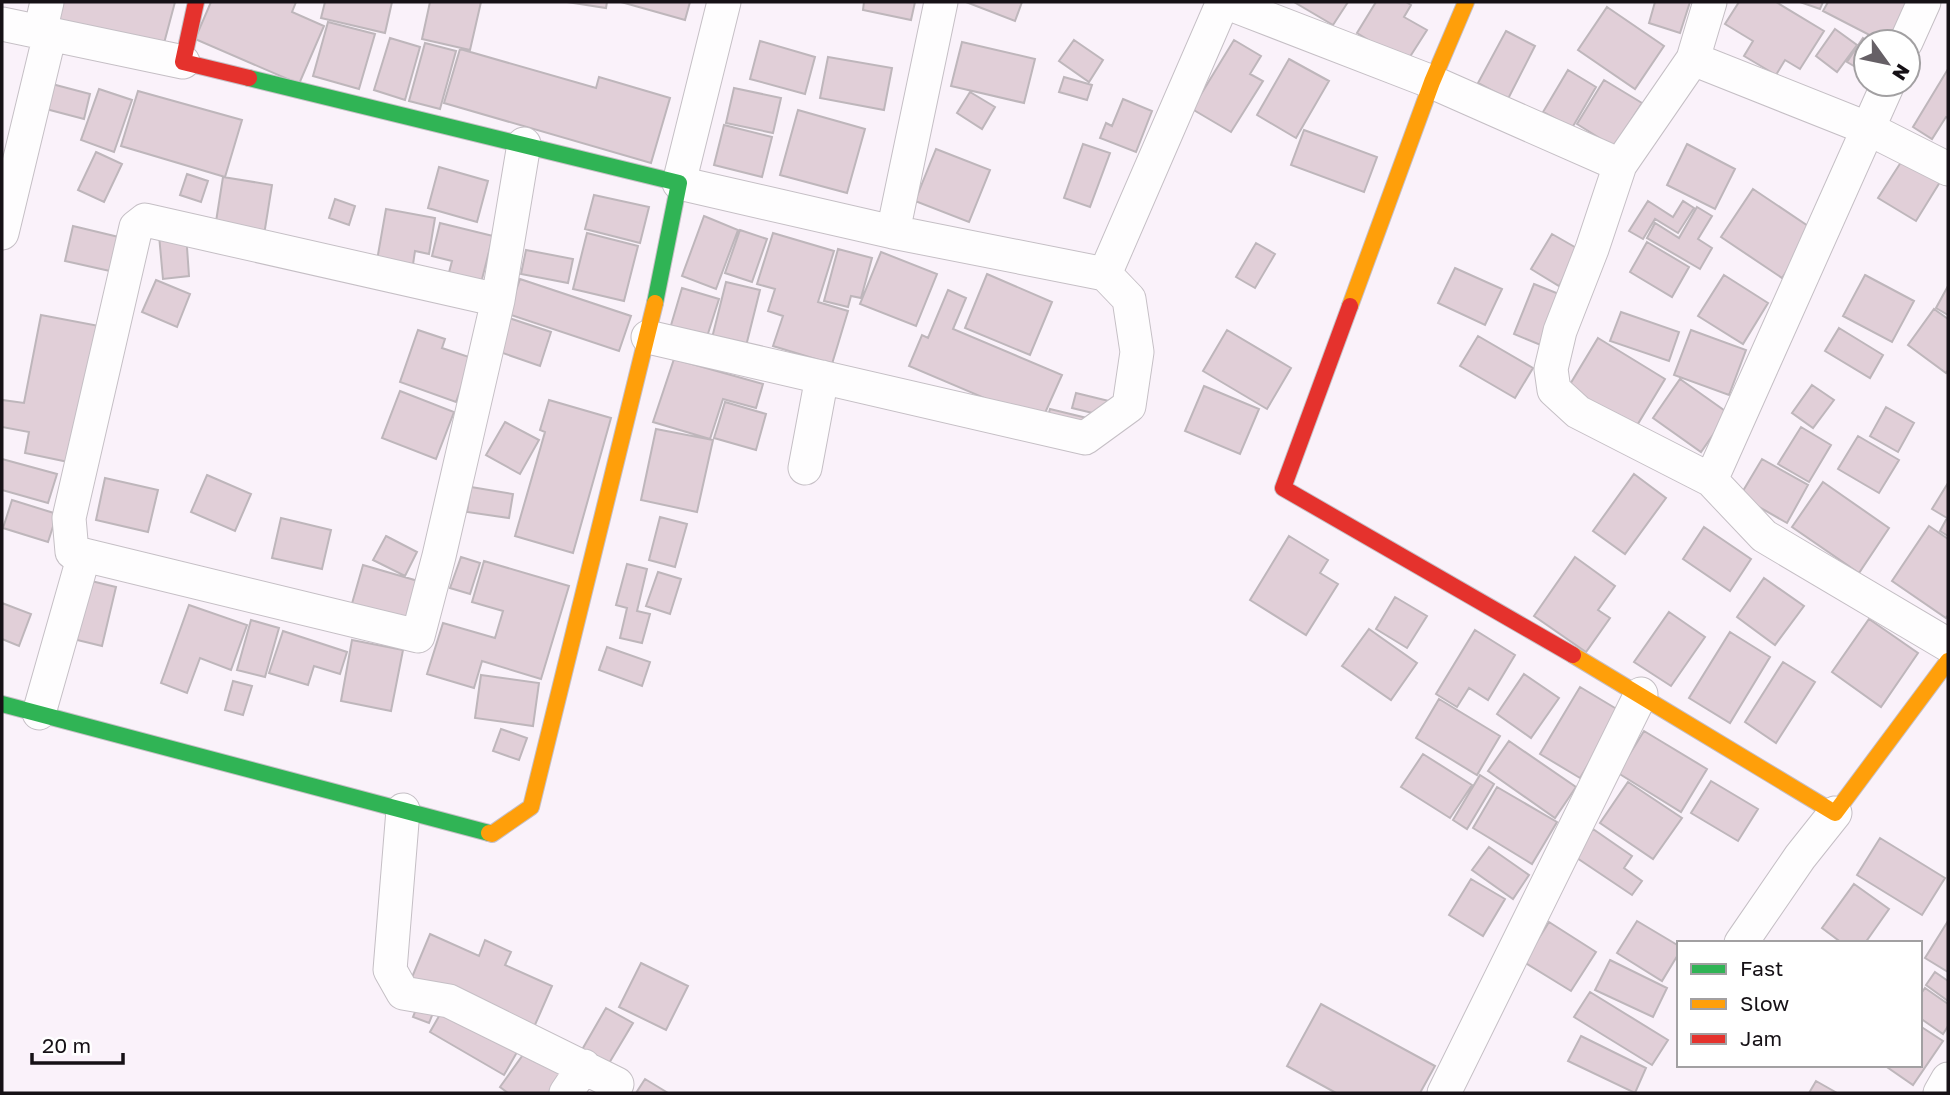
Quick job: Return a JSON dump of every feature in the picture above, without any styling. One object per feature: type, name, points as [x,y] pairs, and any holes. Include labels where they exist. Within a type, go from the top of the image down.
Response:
[{"type":"street","points":[[183,62],[197,2]]},
{"type":"street","points":[[2,704],[492,834],[531,807],[648,337],[679,183],[723,2]]},
{"type":"street","points":[[893,232],[941,2]]},
{"type":"street","points":[[1105,274],[1224,2],[1432,82],[1620,165]]},
{"type":"street","points":[[1466,2],[1432,82],[1283,488],[1641,694],[1835,813]]},
{"type":"street","points":[[1710,2],[1693,59],[1620,165],[1592,249],[1560,331],[1552,369],[1554,390],[1577,412],[1711,480],[1764,536],[1948,645]]},
{"type":"street","points":[[1912,28],[1924,2]]},
{"type":"street","points":[[2,233],[46,23]]},
{"type":"street","points":[[2,24],[46,23],[183,62],[679,183],[893,232],[1105,274],[1129,299],[1136,352],[1129,406],[1085,438],[648,337]]},
{"type":"street","points":[[1693,59],[1869,129],[1948,169]]},
{"type":"street","points":[[1711,480],[1882,98]]},
{"type":"street","points":[[498,300],[145,220],[136,226],[69,518],[72,552],[418,636],[498,300],[524,144]]},
{"type":"street","points":[[805,468],[822,377]]},
{"type":"street","points":[[39,713],[84,555]]},
{"type":"street","points":[[1742,941],[1800,857],[1948,661]]},
{"type":"street","points":[[1444,1093],[1641,694]]},
{"type":"street","points":[[403,810],[390,970],[404,993],[449,1001],[617,1084]]},
{"type":"street","points":[[566,1093],[584,1066]]},
{"type":"street","points":[[1940,1093],[1948,1079]]},
{"type":"building","points":[[60,2],[175,2],[163,47],[55,19]]},
{"type":"building","points":[[211,2],[296,2],[292,12],[324,26],[299,84],[195,39]]},
{"type":"building","points":[[325,2],[392,2],[385,33],[321,18]]},
{"type":"building","points":[[430,2],[481,2],[470,50],[422,39]]},
{"type":"building","points":[[567,2],[607,2],[606,8]]},
{"type":"building","points":[[621,2],[690,2],[685,20]]},
{"type":"building","points":[[864,2],[915,2],[911,20],[863,10]]},
{"type":"building","points":[[966,2],[1022,2],[1015,21]]},
{"type":"building","points":[[1294,2],[1348,2],[1333,25]]},
{"type":"building","points":[[1376,2],[1406,2],[1411,5],[1404,17],[1427,30],[1406,63],[1357,33]]},
{"type":"building","points":[[1655,2],[1690,2],[1680,33],[1649,23]]},
{"type":"building","points":[[1739,2],[1776,2],[1824,31],[1800,69],[1785,60],[1776,75],[1744,56],[1753,41],[1725,24]]},
{"type":"building","points":[[1800,2],[1823,2],[1820,9]]},
{"type":"building","points":[[1828,2],[1915,2],[1901,28],[1856,28],[1823,11]]},
{"type":"building","points":[[1607,7],[1664,46],[1635,89],[1578,50]]},
{"type":"building","points":[[328,22],[375,34],[359,89],[313,76]]},
{"type":"building","points":[[1835,29],[1852,41],[1852,52],[1837,72],[1816,56]]},
{"type":"building","points":[[1506,31],[1535,46],[1508,99],[1478,83]]},
{"type":"building","points":[[390,38],[420,47],[405,100],[374,90]]},
{"type":"building","points":[[1074,40],[1103,60],[1089,82],[1059,61]]},
{"type":"building","points":[[1234,40],[1261,56],[1250,74],[1263,81],[1231,132],[1192,109]]},
{"type":"building","points":[[760,41],[815,57],[805,94],[750,79]]},
{"type":"building","points":[[962,42],[1035,59],[1024,103],[951,86]]},
{"type":"building","points":[[425,43],[456,51],[440,109],[409,101]]},
{"type":"building","points":[[460,49],[596,88],[599,77],[670,98],[651,163],[444,103]]},
{"type":"building","points":[[828,57],[892,68],[884,110],[820,98]]},
{"type":"building","points":[[1289,59],[1329,81],[1296,138],[1257,115]]},
{"type":"building","points":[[1948,69],[1948,118],[1946,117],[1932,139],[1913,127]]},
{"type":"building","points":[[1568,70],[1596,87],[1572,128],[1543,112]]},
{"type":"building","points":[[1064,77],[1092,85],[1087,100],[1059,92]]},
{"type":"building","points":[[1604,80],[1642,103],[1614,147],[1577,124]]},
{"type":"building","points":[[52,84],[90,94],[84,119],[46,109]]},
{"type":"building","points":[[734,88],[781,98],[773,133],[726,123]]},
{"type":"building","points":[[99,89],[132,100],[114,152],[81,140]]},
{"type":"building","points":[[138,91],[242,120],[225,177],[121,146]]},
{"type":"building","points":[[970,92],[995,107],[982,129],[957,113]]},
{"type":"building","points":[[1123,99],[1152,111],[1136,152],[1100,138],[1106,123],[1112,126]]},
{"type":"building","points":[[798,110],[865,129],[847,193],[780,175]]},
{"type":"building","points":[[724,125],[772,137],[762,177],[714,165]]},
{"type":"building","points":[[1304,130],[1377,157],[1364,192],[1291,165]]},
{"type":"building","points":[[1083,144],[1110,153],[1090,207],[1064,198]]},
{"type":"building","points":[[1687,144],[1735,169],[1715,209],[1667,185]]},
{"type":"building","points":[[936,149],[990,170],[969,222],[915,201]]},
{"type":"building","points":[[96,152],[122,164],[104,202],[78,190]]},
{"type":"building","points":[[1903,159],[1940,182],[1916,221],[1878,198]]},
{"type":"building","points":[[439,167],[488,181],[477,222],[428,208]]},
{"type":"building","points":[[187,174],[208,181],[201,202],[180,195]]},
{"type":"building","points":[[223,177],[272,185],[264,235],[215,228]]},
{"type":"building","points":[[1753,189],[1814,230],[1782,278],[1721,237]]},
{"type":"building","points":[[594,195],[649,207],[640,243],[585,229]]},
{"type":"building","points":[[335,199],[355,206],[349,225],[329,218]]},
{"type":"building","points":[[1648,201],[1673,217],[1683,201],[1694,208],[1678,233],[1655,219],[1643,239],[1629,231]]},
{"type":"building","points":[[1697,207],[1712,216],[1698,239],[1712,248],[1700,269],[1647,238],[1655,223],[1679,238]]},
{"type":"building","points":[[386,209],[435,218],[429,254],[415,251],[412,271],[376,266]]},
{"type":"building","points":[[704,216],[738,230],[716,289],[682,276]]},
{"type":"building","points":[[440,223],[493,236],[480,287],[447,280],[452,261],[432,256]]},
{"type":"building","points":[[73,226],[127,239],[119,273],[65,261]]},
{"type":"building","points":[[740,230],[767,239],[752,282],[725,273]]},
{"type":"building","points":[[186,233],[189,276],[163,279],[159,235]]},
{"type":"building","points":[[587,233],[638,246],[624,301],[573,289]]},
{"type":"building","points":[[773,233],[834,251],[818,302],[848,311],[832,364],[773,346],[783,316],[768,311],[775,289],[757,284]]},
{"type":"building","points":[[1552,234],[1580,250],[1559,286],[1531,269]]},
{"type":"building","points":[[1647,242],[1689,267],[1672,297],[1630,272]]},
{"type":"building","points":[[1256,243],[1275,254],[1255,288],[1236,277]]},
{"type":"building","points":[[838,249],[872,258],[861,298],[851,296],[848,307],[824,301]]},
{"type":"building","points":[[526,250],[573,259],[568,283],[521,274]]},
{"type":"building","points":[[881,252],[937,274],[916,326],[860,304]]},
{"type":"building","points":[[1455,268],[1502,289],[1485,325],[1438,303]]},
{"type":"building","points":[[987,274],[1052,302],[1030,355],[965,328]]},
{"type":"building","points":[[1724,275],[1768,303],[1743,344],[1698,316]]},
{"type":"building","points":[[1865,275],[1914,301],[1892,342],[1843,316]]},
{"type":"building","points":[[520,279],[631,316],[619,351],[508,314]]},
{"type":"building","points":[[156,280],[190,294],[177,327],[142,312]]},
{"type":"building","points":[[726,282],[760,290],[746,346],[712,338]]},
{"type":"building","points":[[1534,284],[1564,296],[1543,346],[1514,334]]},
{"type":"building","points":[[1948,286],[1948,315],[1936,308]]},
{"type":"building","points":[[682,288],[719,299],[705,343],[669,332]]},
{"type":"building","points":[[948,290],[966,298],[953,329],[1062,375],[1041,422],[909,366],[922,335],[928,338]]},
{"type":"building","points":[[1934,309],[1948,319],[1946,373],[1908,345]]},
{"type":"building","points":[[1621,312],[1679,332],[1669,361],[1610,341]]},
{"type":"building","points":[[41,315],[99,326],[73,463],[25,453],[29,432],[2,427],[2,400],[24,403]]},
{"type":"building","points":[[509,318],[551,332],[540,366],[497,351]]},
{"type":"building","points":[[1839,328],[1883,355],[1870,378],[1825,351]]},
{"type":"building","points":[[418,330],[445,339],[442,348],[472,358],[456,402],[400,382]]},
{"type":"building","points":[[1227,330],[1291,368],[1267,409],[1203,371]]},
{"type":"building","points":[[1691,330],[1746,350],[1729,395],[1674,375]]},
{"type":"building","points":[[1478,336],[1533,368],[1515,398],[1460,366]]},
{"type":"building","points":[[1598,338],[1665,379],[1633,432],[1566,391]]},
{"type":"building","points":[[674,359],[763,384],[756,408],[723,399],[710,439],[653,422]]},
{"type":"building","points":[[1680,379],[1728,413],[1701,452],[1653,418]]},
{"type":"building","points":[[1812,385],[1834,400],[1813,428],[1792,413]]},
{"type":"building","points":[[1204,386],[1259,409],[1240,454],[1185,431]]},
{"type":"building","points":[[400,391],[454,412],[436,459],[382,438]]},
{"type":"building","points":[[1076,393],[1113,402],[1109,417],[1072,408]]},
{"type":"building","points":[[549,400],[611,418],[573,553],[515,536],[545,432],[540,430]]},
{"type":"building","points":[[725,402],[766,414],[756,450],[714,438]]},
{"type":"building","points":[[1886,407],[1914,423],[1898,452],[1870,436]]},
{"type":"building","points":[[1050,409],[1087,418],[1083,433],[1046,424]]},
{"type":"building","points":[[505,422],[539,440],[520,474],[486,455]]},
{"type":"building","points":[[1801,427],[1831,445],[1809,482],[1778,464]]},
{"type":"building","points":[[656,429],[713,440],[697,512],[641,500]]},
{"type":"building","points":[[1858,436],[1899,460],[1879,493],[1838,469]]},
{"type":"building","points":[[2,459],[57,474],[48,503],[2,490]]},
{"type":"building","points":[[1762,459],[1808,485],[1787,523],[1740,496]]},
{"type":"building","points":[[1634,474],[1666,498],[1625,554],[1593,531]]},
{"type":"building","points":[[207,475],[251,494],[235,531],[191,512]]},
{"type":"building","points":[[105,478],[158,490],[148,532],[96,520]]},
{"type":"building","points":[[1823,482],[1889,528],[1859,573],[1792,527]]},
{"type":"building","points":[[1948,483],[1948,536],[1940,531],[1947,518],[1932,509]]},
{"type":"building","points":[[471,487],[513,494],[509,518],[467,512]]},
{"type":"building","points":[[12,500],[57,514],[48,542],[3,528]]},
{"type":"building","points":[[660,517],[687,524],[675,567],[649,560]]},
{"type":"building","points":[[281,518],[331,530],[322,569],[272,558]]},
{"type":"building","points":[[1929,526],[1948,539],[1946,618],[1892,581]]},
{"type":"building","points":[[1704,527],[1751,559],[1730,591],[1683,559]]},
{"type":"building","points":[[386,536],[417,552],[405,576],[373,560]]},
{"type":"building","points":[[1289,536],[1328,560],[1320,573],[1338,584],[1306,635],[1250,600]]},
{"type":"building","points":[[461,557],[480,563],[470,594],[450,588]]},
{"type":"building","points":[[1575,557],[1615,586],[1598,610],[1610,618],[1586,652],[1534,616]]},
{"type":"building","points":[[484,561],[569,586],[541,679],[482,661],[474,688],[427,674],[443,623],[495,638],[503,611],[472,602]]},
{"type":"building","points":[[627,564],[647,569],[637,611],[650,614],[642,643],[620,638],[627,608],[616,605]]},
{"type":"building","points":[[363,565],[418,581],[406,623],[351,607]]},
{"type":"building","points":[[658,572],[681,579],[670,614],[646,606]]},
{"type":"building","points":[[79,578],[116,587],[102,646],[65,637]]},
{"type":"building","points":[[1764,578],[1804,606],[1775,645],[1737,617]]},
{"type":"building","points":[[1395,597],[1427,616],[1407,648],[1376,629]]},
{"type":"building","points":[[2,603],[31,614],[19,646],[2,639]]},
{"type":"building","points":[[189,605],[247,625],[231,670],[200,658],[187,693],[161,683]]},
{"type":"building","points":[[1669,612],[1705,637],[1671,686],[1634,662]]},
{"type":"building","points":[[1869,619],[1918,653],[1881,707],[1832,672]]},
{"type":"building","points":[[251,620],[279,628],[265,677],[237,670]]},
{"type":"building","points":[[1369,629],[1417,663],[1391,700],[1342,666]]},
{"type":"building","points":[[1475,630],[1515,655],[1488,700],[1469,688],[1457,707],[1436,694]]},
{"type":"building","points":[[283,631],[347,652],[340,674],[314,666],[308,685],[269,673]]},
{"type":"building","points":[[1730,632],[1770,657],[1730,723],[1689,698]]},
{"type":"building","points":[[352,640],[403,650],[391,711],[341,701]]},
{"type":"building","points":[[607,647],[650,662],[642,686],[599,670]]},
{"type":"building","points":[[1783,662],[1815,682],[1776,743],[1745,722]]},
{"type":"building","points":[[1524,674],[1559,698],[1531,738],[1497,714]]},
{"type":"building","points":[[481,675],[539,683],[533,726],[475,718]]},
{"type":"building","points":[[233,681],[252,686],[243,715],[225,710]]},
{"type":"building","points":[[1580,687],[1620,711],[1580,778],[1540,754]]},
{"type":"building","points":[[1439,699],[1500,736],[1477,775],[1416,738]]},
{"type":"building","points":[[501,729],[527,738],[519,760],[493,751]]},
{"type":"building","points":[[1644,731],[1707,769],[1681,812],[1618,773]]},
{"type":"building","points":[[1509,741],[1576,787],[1555,818],[1488,771]]},
{"type":"building","points":[[1423,754],[1472,785],[1450,818],[1401,787]]},
{"type":"building","points":[[1480,775],[1494,784],[1467,829],[1453,820]]},
{"type":"building","points":[[1711,781],[1758,809],[1738,841],[1691,813]]},
{"type":"building","points":[[1628,782],[1682,818],[1653,859],[1600,823]]},
{"type":"building","points":[[1497,787],[1557,822],[1532,864],[1473,828]]},
{"type":"building","points":[[1593,829],[1632,856],[1624,868],[1642,881],[1632,895],[1574,856]]},
{"type":"building","points":[[1880,838],[1945,878],[1922,915],[1857,875]]},
{"type":"building","points":[[1489,847],[1529,875],[1513,899],[1472,870]]},
{"type":"building","points":[[1471,879],[1505,899],[1483,936],[1449,915]]},
{"type":"building","points":[[1854,884],[1889,909],[1866,941],[1839,941],[1822,928]]},
{"type":"building","points":[[1637,921],[1677,945],[1677,956],[1662,981],[1617,953]]},
{"type":"building","points":[[1948,921],[1948,972],[1925,958]]},
{"type":"building","points":[[1549,922],[1596,952],[1571,991],[1524,962]]},
{"type":"building","points":[[430,934],[479,956],[485,940],[511,952],[505,965],[552,986],[531,1034],[410,982]]},
{"type":"building","points":[[1610,960],[1667,988],[1653,1017],[1595,990]]},
{"type":"building","points":[[641,963],[688,986],[666,1030],[619,1007]]},
{"type":"building","points":[[1935,972],[1948,981],[1948,1001],[1926,985]]},
{"type":"building","points":[[1925,988],[1948,1004],[1948,1026],[1943,1034],[1922,1019],[1922,992]]},
{"type":"building","points":[[1590,992],[1668,1040],[1652,1065],[1574,1017]]},
{"type":"building","points":[[419,1002],[435,1008],[429,1023],[413,1017]]},
{"type":"building","points":[[447,1002],[521,1045],[504,1075],[430,1032]]},
{"type":"building","points":[[1321,1004],[1435,1066],[1420,1093],[1336,1093],[1287,1066]]},
{"type":"building","points":[[606,1008],[633,1023],[605,1070],[579,1055]]},
{"type":"building","points":[[1922,1027],[1943,1041],[1913,1085],[1887,1067],[1922,1067]]},
{"type":"building","points":[[1581,1036],[1646,1068],[1635,1093],[1568,1061]]},
{"type":"building","points":[[530,1045],[574,1077],[563,1093],[508,1093],[500,1087]]},
{"type":"building","points":[[645,1079],[668,1093],[636,1093]]},
{"type":"building","points":[[1816,1081],[1837,1093],[1809,1093]]},
{"type":"traffic: fast","points":[[249,78],[679,183],[655,303]]},
{"type":"traffic: fast","points":[[2,704],[489,833]]},
{"type":"traffic: slow","points":[[1350,306],[1432,82],[1466,2]]},
{"type":"traffic: slow","points":[[489,833],[492,834],[531,807],[655,303]]},
{"type":"traffic: slow","points":[[1573,655],[1835,813],[1948,661]]},
{"type":"traffic: jam","points":[[196,2],[183,62],[249,78]]},
{"type":"traffic: jam","points":[[1350,306],[1283,488],[1573,655]]}]
